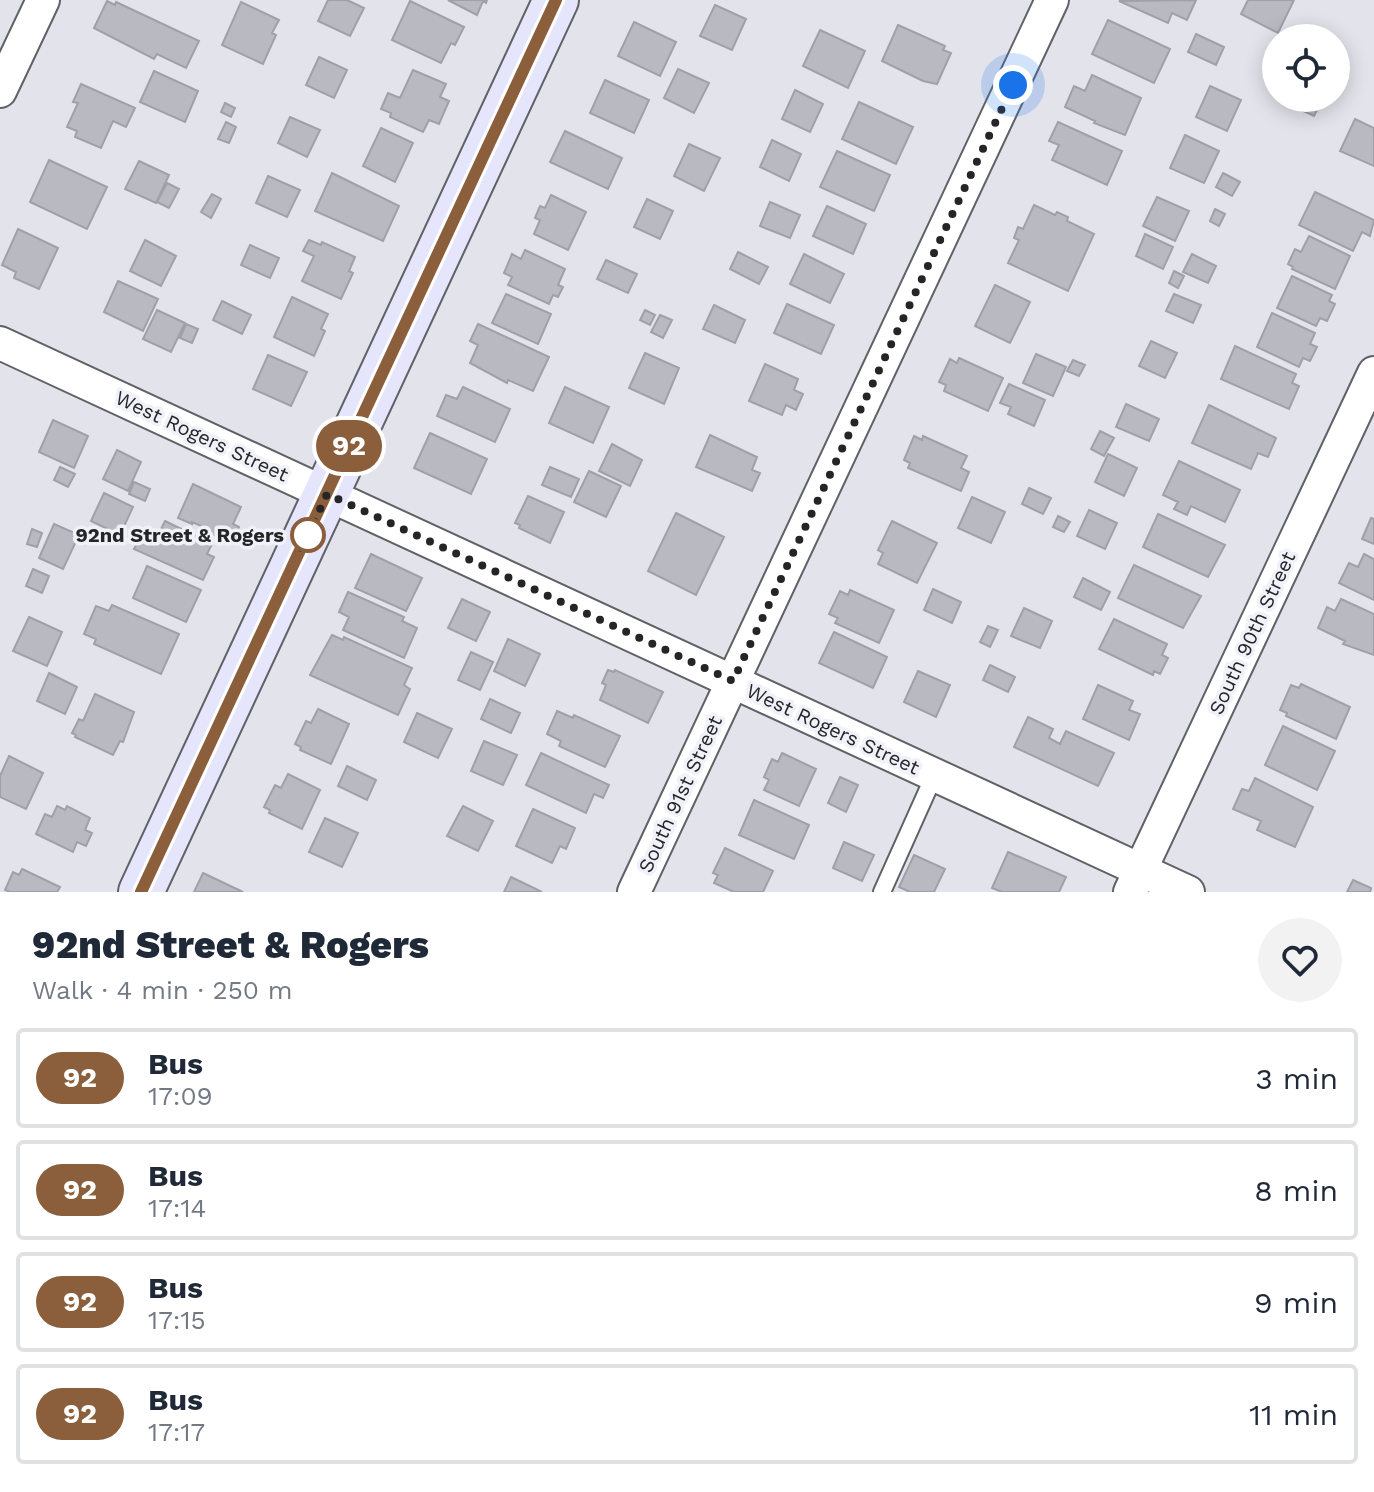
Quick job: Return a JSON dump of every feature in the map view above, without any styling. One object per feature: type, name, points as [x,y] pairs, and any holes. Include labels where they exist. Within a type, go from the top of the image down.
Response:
[{"type":"street","points":[[0,91],[43,0]]},
{"type":"street","points":[[141,892],[556,0]]},
{"type":"street","name":"South 91st Street","points":[[634,892],[1052,0]]},
{"type":"street","name":"West Rogers Street","points":[[0,343],[934,776],[1135,881],[1188,892]]},
{"type":"street","name":"South 90th Street","points":[[1135,881],[1374,373]]},
{"type":"lane","points":[[882,892],[934,776]]},
{"type":"building","points":[[328,0],[347,0],[364,8],[350,36],[318,21]]},
{"type":"building","points":[[448,0],[487,0],[486,3],[483,1],[477,15]]},
{"type":"building","points":[[1196,0],[1187,20],[1172,13],[1168,23],[1119,1]]},
{"type":"building","points":[[1248,0],[1294,0],[1282,24],[1262,25],[1241,14]]},
{"type":"building","points":[[107,1],[115,5],[116,2],[199,41],[186,68],[157,54],[154,59],[94,28]]},
{"type":"building","points":[[410,1],[464,27],[441,63],[392,40]]},
{"type":"building","points":[[241,2],[279,20],[263,64],[222,45]]},
{"type":"building","points":[[715,5],[746,19],[732,50],[700,36]]},
{"type":"building","points":[[1108,20],[1170,49],[1154,83],[1092,54]]},
{"type":"building","points":[[634,22],[676,42],[660,76],[618,56]]},
{"type":"building","points":[[898,25],[945,46],[943,50],[951,53],[937,84],[923,81],[882,61]]},
{"type":"building","points":[[820,30],[865,51],[848,88],[803,66]]},
{"type":"building","points":[[1196,34],[1224,47],[1216,65],[1188,52]]},
{"type":"building","points":[[319,57],[347,70],[334,98],[306,85]]},
{"type":"building","points":[[678,69],[709,83],[694,113],[664,98]]},
{"type":"building","points":[[413,70],[446,84],[440,97],[449,101],[439,124],[429,120],[423,132],[390,117],[391,113],[381,109],[388,93],[400,98]]},
{"type":"building","points":[[154,71],[198,91],[185,122],[140,102]]},
{"type":"building","points":[[1092,75],[1141,98],[1125,135],[1065,107],[1074,86],[1085,91]]},
{"type":"building","points":[[605,80],[649,100],[634,133],[590,113]]},
{"type":"building","points":[[81,84],[135,108],[126,127],[113,121],[101,148],[75,137],[77,131],[67,127],[78,103],[73,102]]},
{"type":"building","points":[[1210,86],[1241,100],[1227,131],[1196,117]]},
{"type":"building","points":[[795,90],[823,104],[810,132],[782,119]]},
{"type":"building","points":[[859,102],[913,127],[896,164],[842,139]]},
{"type":"building","points":[[225,103],[235,108],[231,117],[221,112]]},
{"type":"building","points":[[290,117],[320,130],[307,157],[278,143]]},
{"type":"building","points":[[1355,119],[1374,128],[1374,166],[1340,151]]},
{"type":"building","points":[[226,122],[236,127],[229,143],[218,139]]},
{"type":"building","points":[[1058,122],[1122,151],[1107,185],[1052,160],[1059,145],[1049,141]]},
{"type":"building","points":[[381,128],[413,143],[395,182],[363,166]]},
{"type":"building","points":[[565,131],[622,158],[608,189],[550,162]]},
{"type":"building","points":[[1185,135],[1219,151],[1204,183],[1170,168]]},
{"type":"building","points":[[772,140],[801,154],[789,181],[760,167]]},
{"type":"building","points":[[689,144],[720,158],[704,191],[674,176]]},
{"type":"building","points":[[837,151],[890,175],[874,211],[820,187]]},
{"type":"building","points":[[49,160],[107,187],[87,229],[30,202]]},
{"type":"building","points":[[139,161],[169,175],[156,203],[125,189]]},
{"type":"building","points":[[332,173],[399,206],[383,241],[315,211]]},
{"type":"building","points":[[1223,173],[1240,182],[1232,196],[1216,187]]},
{"type":"building","points":[[268,176],[300,190],[287,217],[256,203]]},
{"type":"building","points":[[167,183],[179,189],[169,208],[157,202]]},
{"type":"building","points":[[1315,192],[1374,220],[1370,236],[1362,232],[1353,251],[1299,225]]},
{"type":"building","points":[[212,194],[221,199],[211,218],[201,212]]},
{"type":"building","points":[[551,195],[586,212],[568,250],[534,234],[540,220],[535,218],[540,206],[545,208]]},
{"type":"building","points":[[1157,197],[1189,211],[1175,241],[1143,226]]},
{"type":"building","points":[[647,199],[673,211],[660,239],[634,227]]},
{"type":"building","points":[[770,202],[800,215],[790,238],[760,226]]},
{"type":"building","points":[[1034,205],[1055,215],[1057,212],[1068,217],[1067,221],[1094,234],[1068,291],[1008,263],[1019,240],[1014,238],[1018,227],[1023,229]]},
{"type":"building","points":[[827,206],[866,224],[853,254],[813,236]]},
{"type":"building","points":[[1215,209],[1225,214],[1219,226],[1210,221]]},
{"type":"building","points":[[18,229],[58,248],[39,289],[14,278],[16,272],[2,265]]},
{"type":"building","points":[[1145,234],[1173,247],[1163,269],[1136,256]]},
{"type":"building","points":[[1309,236],[1350,256],[1335,289],[1292,269],[1288,264],[1295,249],[1301,252]]},
{"type":"building","points":[[145,240],[176,256],[161,286],[130,271]]},
{"type":"building","points":[[309,240],[321,245],[322,242],[355,257],[349,271],[353,273],[341,299],[302,281],[314,256],[303,251]]},
{"type":"building","points":[[250,245],[279,258],[270,278],[241,265]]},
{"type":"building","points":[[525,250],[565,269],[558,285],[563,287],[558,297],[553,295],[549,304],[508,285],[512,277],[504,273],[512,254],[521,259]]},
{"type":"building","points":[[738,252],[768,267],[759,284],[730,269]]},
{"type":"building","points":[[804,254],[844,274],[830,303],[790,284]]},
{"type":"building","points":[[1192,254],[1216,266],[1208,283],[1183,272]]},
{"type":"building","points":[[606,260],[637,274],[628,293],[597,279]]},
{"type":"building","points":[[1174,271],[1184,276],[1178,288],[1169,283]]},
{"type":"building","points":[[1292,276],[1332,295],[1329,301],[1335,304],[1327,321],[1320,318],[1316,326],[1277,308]]},
{"type":"building","points":[[118,281],[158,299],[143,331],[104,312]]},
{"type":"building","points":[[995,285],[1030,302],[1010,343],[975,326]]},
{"type":"building","points":[[506,294],[551,314],[538,344],[492,323]]},
{"type":"building","points":[[1174,294],[1201,305],[1193,323],[1166,311]]},
{"type":"building","points":[[292,297],[328,314],[321,329],[325,331],[314,356],[274,337]]},
{"type":"building","points":[[222,301],[251,315],[242,334],[213,320]]},
{"type":"building","points":[[787,304],[834,325],[821,354],[774,333]]},
{"type":"building","points":[[714,305],[745,320],[735,343],[703,329]]},
{"type":"building","points":[[157,310],[185,323],[171,352],[143,339]]},
{"type":"building","points":[[645,310],[655,315],[650,325],[640,320]]},
{"type":"building","points":[[1272,313],[1315,333],[1310,344],[1317,347],[1310,361],[1303,358],[1299,367],[1257,347]]},
{"type":"building","points":[[660,315],[672,320],[663,338],[651,332]]},
{"type":"building","points":[[186,324],[198,329],[192,343],[180,338]]},
{"type":"building","points":[[478,324],[549,357],[533,391],[508,380],[507,383],[470,363],[478,345],[470,341]]},
{"type":"building","points":[[1151,341],[1177,353],[1165,378],[1139,366]]},
{"type":"building","points":[[1235,346],[1296,374],[1292,383],[1299,386],[1289,409],[1221,379]]},
{"type":"building","points":[[645,353],[679,368],[664,404],[629,388]]},
{"type":"building","points":[[1036,354],[1066,367],[1053,396],[1023,383]]},
{"type":"building","points":[[268,355],[307,372],[291,406],[253,389]]},
{"type":"building","points":[[959,358],[1003,378],[988,411],[944,391],[946,385],[939,382],[950,359],[957,363]]},
{"type":"building","points":[[1073,360],[1085,365],[1079,376],[1067,371]]},
{"type":"building","points":[[765,364],[798,379],[794,390],[803,394],[796,410],[786,405],[782,415],[749,401]]},
{"type":"building","points":[[1009,384],[1045,400],[1034,426],[1008,414],[1011,407],[1000,403]]},
{"type":"building","points":[[463,387],[510,409],[495,442],[437,416],[446,395],[457,399]]},
{"type":"building","points":[[565,387],[609,407],[593,443],[549,423]]},
{"type":"building","points":[[1126,404],[1159,419],[1149,441],[1116,427]]},
{"type":"building","points":[[1209,405],[1276,438],[1268,457],[1258,453],[1251,469],[1192,443]]},
{"type":"building","points":[[53,420],[88,436],[74,468],[39,452]]},
{"type":"building","points":[[1100,431],[1114,438],[1104,456],[1091,449]]},
{"type":"building","points":[[430,433],[487,459],[471,494],[414,468]]},
{"type":"building","points":[[710,435],[757,457],[752,470],[760,473],[752,491],[696,467]]},
{"type":"building","points":[[914,436],[922,440],[923,436],[967,456],[961,468],[969,472],[961,491],[908,468],[910,463],[904,460]]},
{"type":"building","points":[[612,444],[642,460],[630,486],[599,471]]},
{"type":"building","points":[[117,450],[141,462],[128,491],[103,479]]},
{"type":"building","points":[[1108,454],[1137,468],[1124,496],[1095,482]]},
{"type":"building","points":[[1179,461],[1240,490],[1225,522],[1191,506],[1187,515],[1174,509],[1178,502],[1163,495]]},
{"type":"building","points":[[60,467],[75,474],[68,487],[54,480]]},
{"type":"building","points":[[550,467],[579,479],[571,497],[542,485]]},
{"type":"building","points":[[589,471],[621,486],[606,517],[574,502]]},
{"type":"building","points":[[134,482],[150,489],[145,501],[129,494]]},
{"type":"building","points":[[193,484],[241,507],[233,524],[239,527],[232,543],[205,531],[206,528],[178,518]]},
{"type":"building","points":[[1029,488],[1051,498],[1043,514],[1022,504]]},
{"type":"building","points":[[104,493],[133,507],[120,535],[91,521]]},
{"type":"building","points":[[528,496],[564,512],[550,543],[515,523]]},
{"type":"building","points":[[972,497],[1005,512],[991,543],[958,528]]},
{"type":"building","points":[[1089,510],[1117,523],[1105,549],[1077,536]]},
{"type":"building","points":[[676,513],[724,537],[696,595],[648,571]]},
{"type":"building","points":[[1158,514],[1225,545],[1208,577],[1143,547]]},
{"type":"building","points":[[1058,516],[1070,522],[1064,532],[1053,527]]},
{"type":"building","points":[[1371,518],[1374,519],[1374,544],[1362,539]]},
{"type":"building","points":[[165,521],[212,544],[207,554],[214,557],[203,580],[134,549],[144,528],[158,535]]},
{"type":"building","points":[[892,521],[937,543],[917,583],[878,564],[883,553],[878,550]]},
{"type":"building","points":[[54,524],[79,535],[63,569],[39,558]]},
{"type":"building","points":[[32,529],[42,533],[37,547],[27,544]]},
{"type":"building","points":[[371,554],[422,578],[406,611],[355,588]]},
{"type":"building","points":[[1364,554],[1374,559],[1374,600],[1339,583],[1349,563],[1358,567]]},
{"type":"building","points":[[1134,565],[1201,596],[1183,628],[1118,598]]},
{"type":"building","points":[[147,566],[201,590],[186,622],[133,598]]},
{"type":"building","points":[[33,569],[49,576],[42,593],[26,586]]},
{"type":"building","points":[[1083,578],[1110,592],[1101,610],[1074,597]]},
{"type":"building","points":[[933,589],[961,602],[952,623],[924,610]]},
{"type":"building","points":[[850,590],[894,610],[879,643],[835,623],[838,618],[829,614],[840,591],[848,595]]},
{"type":"building","points":[[348,592],[404,617],[402,621],[417,628],[404,658],[343,630],[349,617],[339,612]]},
{"type":"building","points":[[462,599],[490,612],[476,641],[448,628]]},
{"type":"building","points":[[1341,599],[1374,614],[1374,655],[1343,644],[1345,641],[1318,628],[1327,607],[1335,611]]},
{"type":"building","points":[[112,605],[179,634],[161,674],[94,644],[96,639],[84,634],[96,606],[109,611]]},
{"type":"building","points":[[1024,608],[1052,621],[1040,648],[1011,636]]},
{"type":"building","points":[[29,617],[62,632],[47,666],[13,651]]},
{"type":"building","points":[[1114,619],[1167,644],[1162,655],[1168,658],[1160,674],[1154,671],[1153,675],[1099,649]]},
{"type":"building","points":[[988,626],[998,630],[990,647],[980,642]]},
{"type":"building","points":[[834,632],[887,657],[873,688],[819,663]]},
{"type":"building","points":[[332,635],[343,640],[344,637],[412,668],[404,685],[410,689],[398,715],[310,675]]},
{"type":"building","points":[[508,639],[540,654],[525,686],[494,671]]},
{"type":"building","points":[[471,652],[493,662],[480,690],[458,680]]},
{"type":"building","points":[[990,665],[1015,677],[1008,692],[983,680]]},
{"type":"building","points":[[608,670],[615,670],[663,692],[648,723],[600,700],[606,685],[602,683]]},
{"type":"building","points":[[918,671],[950,685],[936,717],[904,702]]},
{"type":"building","points":[[49,673],[77,687],[65,714],[37,701]]},
{"type":"building","points":[[1301,684],[1350,707],[1336,739],[1286,716],[1287,713],[1280,710],[1291,685],[1299,688]]},
{"type":"building","points":[[1098,685],[1133,701],[1129,710],[1140,714],[1129,740],[1083,719]]},
{"type":"building","points":[[95,694],[134,712],[123,742],[120,741],[113,755],[72,733],[79,719],[83,721]]},
{"type":"building","points":[[490,699],[520,713],[511,733],[481,719]]},
{"type":"building","points":[[318,709],[349,724],[331,764],[300,750],[301,747],[295,744],[306,721],[311,723]]},
{"type":"building","points":[[557,711],[573,718],[574,715],[620,736],[605,767],[559,746],[561,741],[547,734]]},
{"type":"building","points":[[417,713],[452,729],[438,758],[404,742]]},
{"type":"building","points":[[1028,717],[1053,729],[1049,738],[1060,744],[1066,731],[1114,753],[1098,786],[1014,747]]},
{"type":"building","points":[[1283,726],[1335,751],[1317,790],[1265,765]]},
{"type":"building","points":[[484,741],[517,755],[503,785],[471,771]]},
{"type":"building","points":[[541,753],[609,785],[603,798],[594,794],[586,813],[526,785]]},
{"type":"building","points":[[782,753],[816,769],[799,806],[764,790],[769,780],[764,777],[772,759],[778,762]]},
{"type":"building","points":[[9,756],[43,773],[26,809],[0,797],[0,776]]},
{"type":"building","points":[[347,766],[376,780],[367,800],[338,786]]},
{"type":"building","points":[[288,774],[320,790],[302,829],[269,813],[270,810],[264,807],[275,785],[281,788]]},
{"type":"building","points":[[840,777],[858,785],[846,812],[828,803]]},
{"type":"building","points":[[1255,778],[1313,807],[1295,847],[1257,830],[1261,821],[1233,809],[1242,789],[1249,791]]},
{"type":"building","points":[[754,800],[809,825],[794,859],[739,835]]},
{"type":"building","points":[[57,806],[65,810],[67,806],[90,818],[85,830],[92,833],[86,846],[77,842],[73,852],[36,834],[45,814],[52,817]]},
{"type":"building","points":[[463,806],[493,821],[478,851],[447,836]]},
{"type":"building","points":[[533,809],[575,828],[566,849],[560,846],[552,863],[516,846]]},
{"type":"building","points":[[325,818],[358,833],[342,867],[309,852]]},
{"type":"building","points":[[844,842],[874,855],[862,881],[833,868]]},
{"type":"building","points":[[725,848],[773,871],[763,892],[734,892],[714,883],[718,875],[713,873]]},
{"type":"building","points":[[1008,852],[1066,877],[1059,892],[1002,892],[992,888]]},
{"type":"building","points":[[914,855],[945,869],[934,892],[910,892],[899,887]]},
{"type":"building","points":[[22,869],[60,887],[57,892],[5,890],[13,872],[19,875]]},
{"type":"building","points":[[203,873],[243,892],[194,892]]},
{"type":"building","points":[[511,877],[542,892],[504,892]]},
{"type":"building","points":[[1353,880],[1371,888],[1370,892],[1347,892]]},
{"type":"bus line","name":"92","points":[[141,892],[556,0]]},
{"type":"place","name":"92nd Street & Rogers","points":[[308,535]]},
{"type":"route","points":[[308,535],[302,548],[327,494],[733,681],[1013,85]]}]
